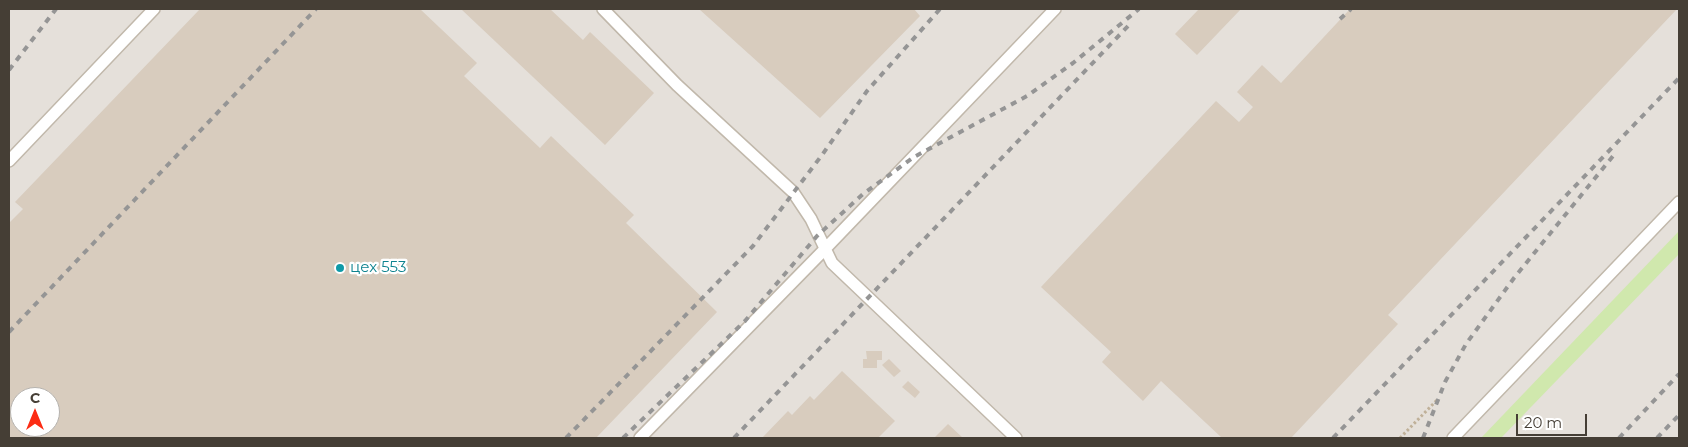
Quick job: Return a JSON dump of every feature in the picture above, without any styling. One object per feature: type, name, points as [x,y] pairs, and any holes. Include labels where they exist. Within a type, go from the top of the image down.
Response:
[{"type":"lane","points":[[9,161],[154,9]]},
{"type":"lane","points":[[603,9],[677,85],[793,192],[811,219],[824,250],[832,263],[1016,438]]},
{"type":"lane","points":[[640,438],[824,250],[1055,9]]},
{"type":"lane","points":[[1453,438],[1679,202]]},
{"type":"path","points":[[1400,438],[1437,400]]},
{"type":"shaded area","points":[[9,9],[1679,9],[1679,438],[9,438]]},
{"type":"green space","points":[[1679,231],[1679,254],[1501,438],[1481,438]]},
{"type":"building","name":"цех 553","points":[[200,9],[420,9],[477,63],[464,76],[540,148],[551,136],[634,215],[626,223],[717,312],[596,438],[9,438],[9,223],[23,209],[15,202]]},
{"type":"building","points":[[461,9],[550,9],[583,40],[590,32],[654,93],[605,145]]},
{"type":"building","points":[[699,9],[914,9],[920,16],[820,118]]},
{"type":"building","points":[[1199,9],[1241,9],[1197,55],[1175,34]]},
{"type":"building","points":[[1350,9],[1677,9],[1388,315],[1398,324],[1291,438],[1220,438],[1161,381],[1143,401],[1102,362],[1111,352],[1041,287],[1216,101],[1239,122],[1253,107],[1237,92],[1262,65],[1281,83]]},
{"type":"building","points":[[866,351],[882,351],[882,360],[877,360],[877,368],[863,368],[863,359],[867,359]]},
{"type":"building","points":[[889,359],[901,371],[894,377],[882,365]]},
{"type":"building","points":[[842,371],[895,421],[878,438],[762,438],[788,411],[792,415],[810,396],[814,400]]},
{"type":"building","points":[[908,381],[920,392],[915,398],[902,387]]},
{"type":"building","points":[[948,424],[963,438],[934,438]]},
{"type":"railway","points":[[9,70],[56,9]]},
{"type":"railway","points":[[9,332],[316,9]]},
{"type":"railway","points":[[566,438],[753,246],[822,155],[867,91],[940,9]]},
{"type":"railway","points":[[623,438],[745,321],[817,236],[863,194],[914,157],[1027,96],[1073,63],[1139,9]]},
{"type":"railway","points":[[1340,19],[1351,9]]},
{"type":"railway","points":[[734,438],[1129,25]]},
{"type":"railway","points":[[1333,438],[1679,78]]},
{"type":"railway","points":[[1423,438],[1445,382],[1466,344],[1514,278],[1613,156]]},
{"type":"railway","points":[[1619,438],[1679,374]]},
{"type":"railway","points":[[1657,438],[1679,415]]},
{"type":"place","name":"цех 553","points":[[340,268]]}]
